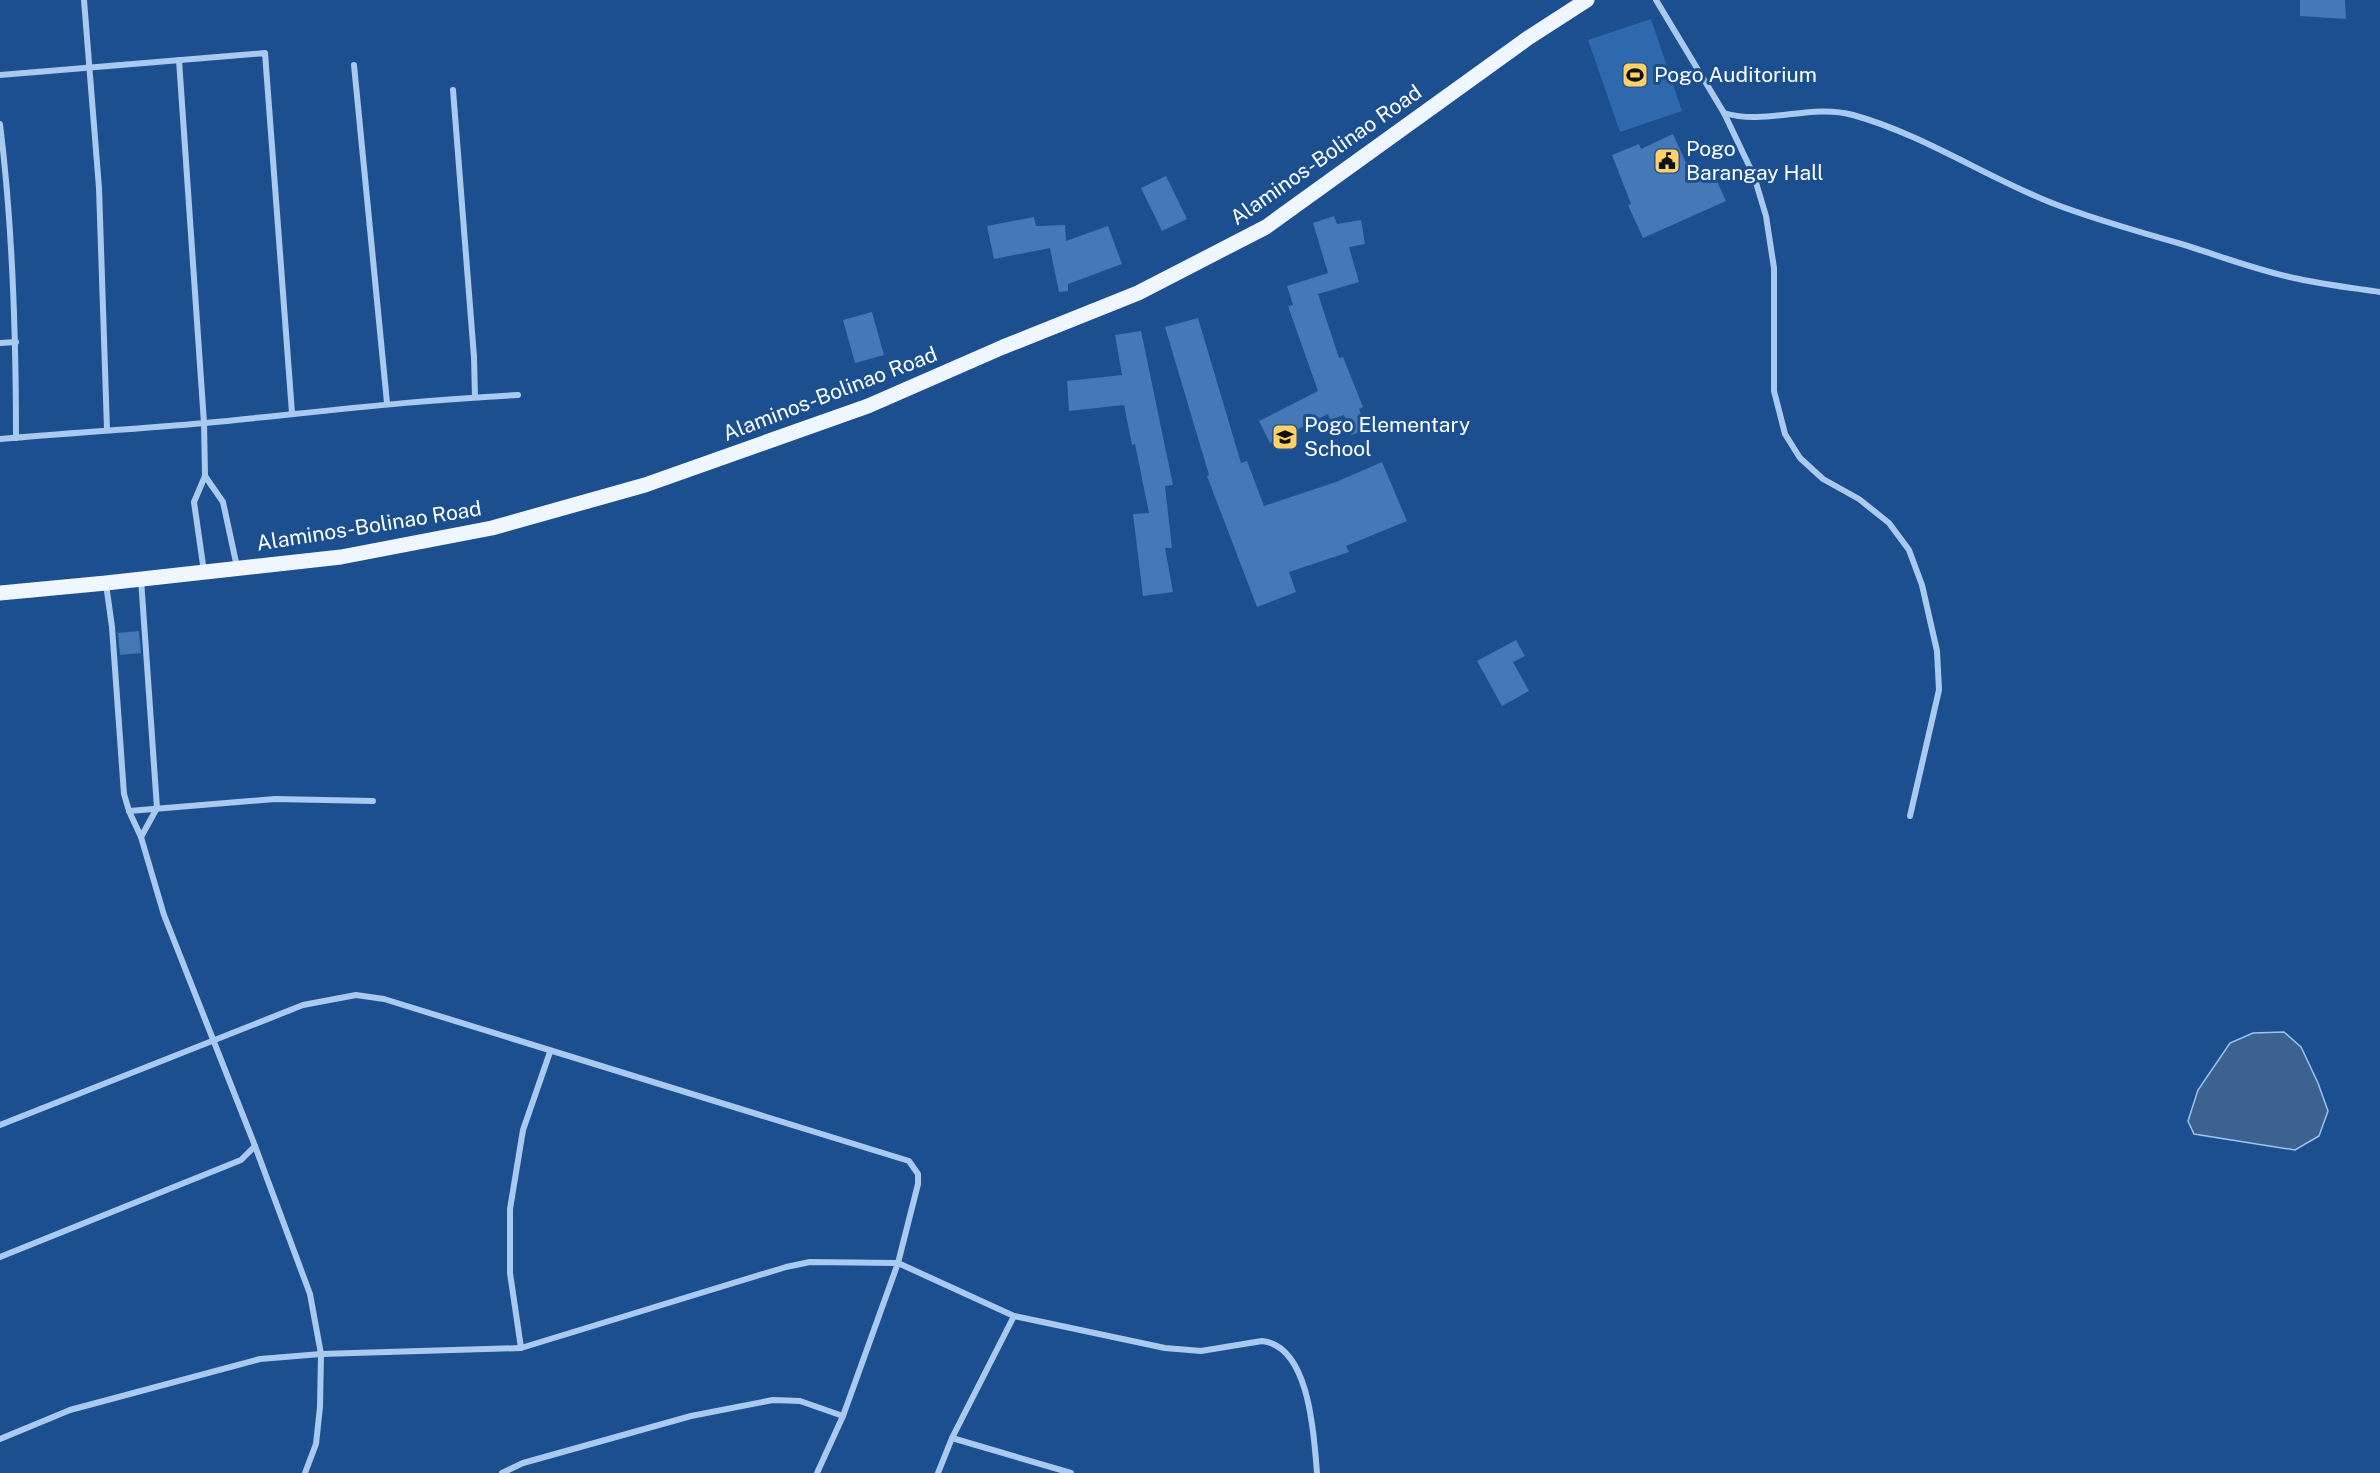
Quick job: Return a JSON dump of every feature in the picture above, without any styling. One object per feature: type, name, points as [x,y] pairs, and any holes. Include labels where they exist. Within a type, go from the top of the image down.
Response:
[{"type":"main road","name":"Alaminos-Bolinao Road","points":[[0,592],[106,584],[341,557],[492,528],[645,485],[868,406],[1003,347],[1138,293],[1266,226],[1528,38],[1587,0]]},
{"type":"street","points":[[84,0],[99,188],[107,429]]},
{"type":"street","points":[[1656,0],[1724,113],[1754,177],[1766,216],[1774,268],[1774,391],[1785,434],[1800,458],[1823,479],[1858,499],[1889,523],[1909,550],[1922,585],[1937,651],[1939,690],[1910,816]]},
{"type":"street","points":[[0,75],[265,53],[292,413]]},
{"type":"street","points":[[179,60],[204,423],[205,476],[194,502],[204,572]]},
{"type":"street","points":[[354,65],[387,403]]},
{"type":"street","points":[[453,90],[474,357],[475,397]]},
{"type":"street","points":[[1724,113],[1736,117],[1759,118],[1829,110],[1853,115],[1878,123],[1968,162],[2051,203],[2115,225],[2298,279],[2380,292]]},
{"type":"street","points":[[0,124],[16,342],[16,438]]},
{"type":"street","points":[[0,343],[16,342]]},
{"type":"street","points":[[0,440],[107,429],[204,423],[387,403],[433,402],[518,395]]},
{"type":"street","points":[[205,476],[223,502],[237,569]]},
{"type":"street","points":[[141,579],[157,808],[141,837]]},
{"type":"street","points":[[106,584],[112,627],[124,794],[141,837],[164,915],[255,1146],[310,1294],[321,1354],[320,1407],[316,1444],[305,1473]]},
{"type":"street","points":[[129,811],[275,799],[373,801]]},
{"type":"street","points":[[0,1125],[303,1005],[356,995],[384,999],[909,1161],[918,1174],[918,1184],[898,1263],[843,1416],[818,1473]]},
{"type":"street","points":[[521,1348],[510,1273],[510,1209],[522,1130],[550,1052]]},
{"type":"street","points":[[0,1257],[241,1160],[255,1146]]},
{"type":"street","points":[[0,1439],[70,1410],[260,1359],[321,1354],[521,1348],[786,1267],[810,1262],[898,1263],[1014,1316],[1165,1348],[1201,1351],[1262,1341],[1272,1342],[1282,1350],[1296,1369],[1307,1394],[1317,1473]]},
{"type":"street","points":[[938,1473],[952,1438],[1014,1316]]},
{"type":"street","points":[[502,1473],[523,1463],[691,1416],[753,1403],[773,1400],[800,1401],[843,1416]]},
{"type":"street","points":[[952,1438],[1064,1473],[1071,1473]]},
{"type":"shaded area","name":"Pogo Auditorium","points":[[1651,19],[1682,111],[1620,132],[1588,40]]},
{"type":"shaded area","points":[[2284,1032],[2301,1047],[2328,1111],[2319,1136],[2295,1150],[2194,1134],[2188,1121],[2198,1090],[2230,1043],[2253,1033]]},
{"type":"building","points":[[2300,0],[2345,0],[2346,19],[2300,16]]},
{"type":"building","points":[[1673,134],[1692,176],[1711,168],[1726,201],[1643,238],[1628,205],[1631,204],[1612,155],[1639,144],[1641,149]]},
{"type":"building","points":[[1166,176],[1187,219],[1162,231],[1141,188]]},
{"type":"building","points":[[1334,216],[1337,224],[1361,220],[1365,244],[1349,247],[1359,282],[1318,294],[1339,358],[1343,357],[1363,407],[1359,409],[1367,430],[1351,435],[1344,415],[1330,420],[1328,414],[1270,443],[1259,421],[1318,391],[1288,306],[1293,305],[1287,286],[1328,273],[1313,223]]},
{"type":"building","points":[[1034,217],[1036,226],[1065,225],[1066,241],[1108,226],[1122,264],[1068,284],[1068,291],[1059,292],[1050,248],[994,259],[987,226]]},
{"type":"building","points":[[872,312],[884,355],[855,363],[843,320]]},
{"type":"building","points":[[1198,318],[1241,463],[1247,461],[1264,506],[1336,482],[1382,462],[1407,521],[1346,546],[1349,552],[1289,572],[1296,592],[1257,607],[1207,476],[1209,475],[1165,327]]},
{"type":"building","points":[[1141,331],[1173,485],[1165,486],[1172,548],[1165,548],[1173,592],[1143,596],[1133,514],[1149,513],[1135,444],[1132,445],[1124,405],[1069,411],[1067,381],[1122,375],[1115,335]]},
{"type":"building","points":[[139,631],[141,653],[120,655],[118,633]]},
{"type":"building","points":[[1516,640],[1525,656],[1513,662],[1529,691],[1502,706],[1477,661]]},
{"type":"place","name":"Pogo Auditorium","points":[[1635,75]]},
{"type":"place","name":"Pogo Barangay Hall","points":[[1667,161]]},
{"type":"place","name":"Pogo Elementary School","points":[[1285,437]]}]
